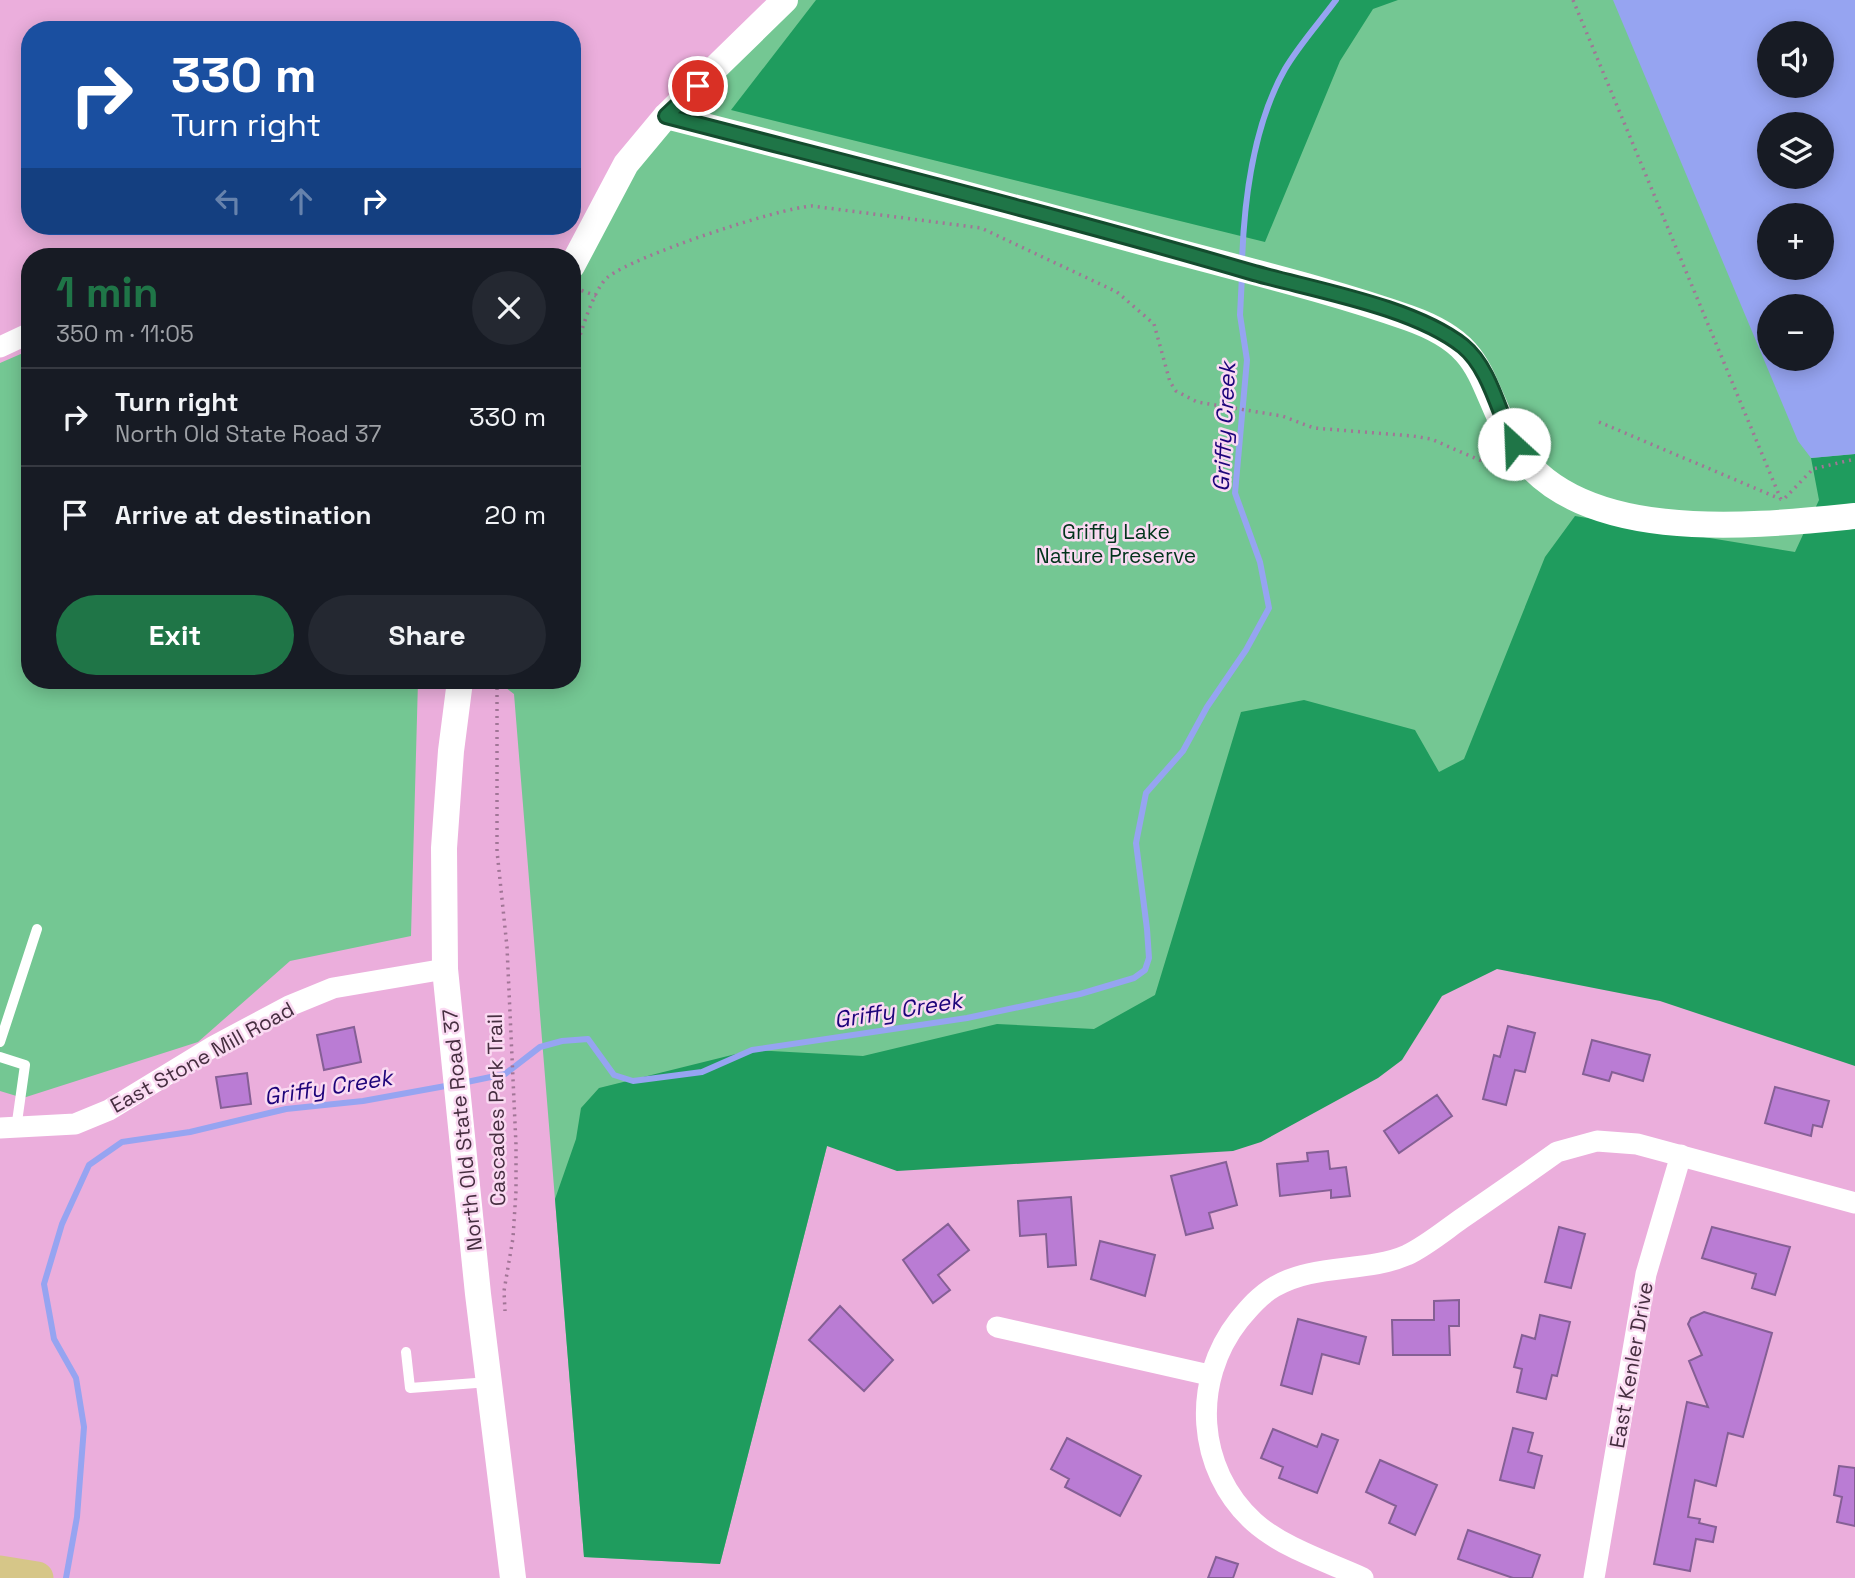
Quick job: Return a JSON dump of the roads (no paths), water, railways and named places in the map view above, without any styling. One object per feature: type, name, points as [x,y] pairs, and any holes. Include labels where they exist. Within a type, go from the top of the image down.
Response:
[{"type":"main road","points":[[0,1572],[37,1578]]},
{"type":"street","points":[[581,255],[626,164],[666,116],[786,0]]},
{"type":"street","points":[[666,116],[944,187],[1407,317],[1453,339],[1476,362],[1519,452],[1534,471],[1563,493],[1593,505],[1640,517],[1691,525],[1730,526],[1855,516]]},
{"type":"street","points":[[0,347],[21,337]]},
{"type":"street","name":"North Old State Road 37","points":[[459,689],[446,806],[445,969],[489,1382],[513,1578]]},
{"type":"street","name":"East Stone Mill Road","points":[[8,1128],[75,1124],[109,1110],[214,1046],[289,1006],[333,988],[445,969]]},
{"type":"street","points":[[1363,1578],[1272,1535],[1254,1522],[1241,1507],[1220,1472],[1212,1451],[1205,1402],[1209,1375],[1218,1350],[1260,1297],[1274,1287],[1302,1276],[1408,1255],[1570,1146],[1610,1141],[1681,1155],[1855,1203]]},
{"type":"street","name":"East Kenler Drive","points":[[1594,1578],[1646,1274],[1681,1155]]},
{"type":"street","points":[[997,1327],[1209,1375]]},
{"type":"lane","points":[[0,1042],[37,929]]},
{"type":"lane","points":[[0,1057],[25,1065],[8,1128]]},
{"type":"lane","points":[[406,1352],[410,1388],[489,1382]]},
{"type":"water","points":[[1613,0],[1855,0],[1855,454],[1811,458],[1798,441],[1769,371],[1834,371],[1834,294],[1757,294],[1757,343]]},
{"type":"waterway","name":"Griffy Creek","points":[[1242,262],[1248,188],[1265,114],[1285,69],[1336,0]]},
{"type":"waterway","name":"Griffy Creek","points":[[462,1083],[505,1074],[540,1047],[562,1041],[588,1039],[614,1075],[633,1081],[702,1072],[752,1050],[967,1018],[1080,994],[1134,978],[1145,970],[1149,958],[1147,929],[1136,843],[1146,793],[1183,751],[1207,707],[1246,650],[1269,608],[1260,562],[1235,493],[1247,360],[1240,315],[1242,276]]},
{"type":"waterway","name":"Griffy Creek","points":[[66,1578],[77,1517],[84,1427],[76,1378],[54,1339],[44,1284],[62,1224],[89,1165],[122,1142],[190,1132],[286,1109],[363,1101],[451,1085]]},
{"type":"park label","name":"Griffy Lake Nature Preserve","points":[[1116,543]]}]
